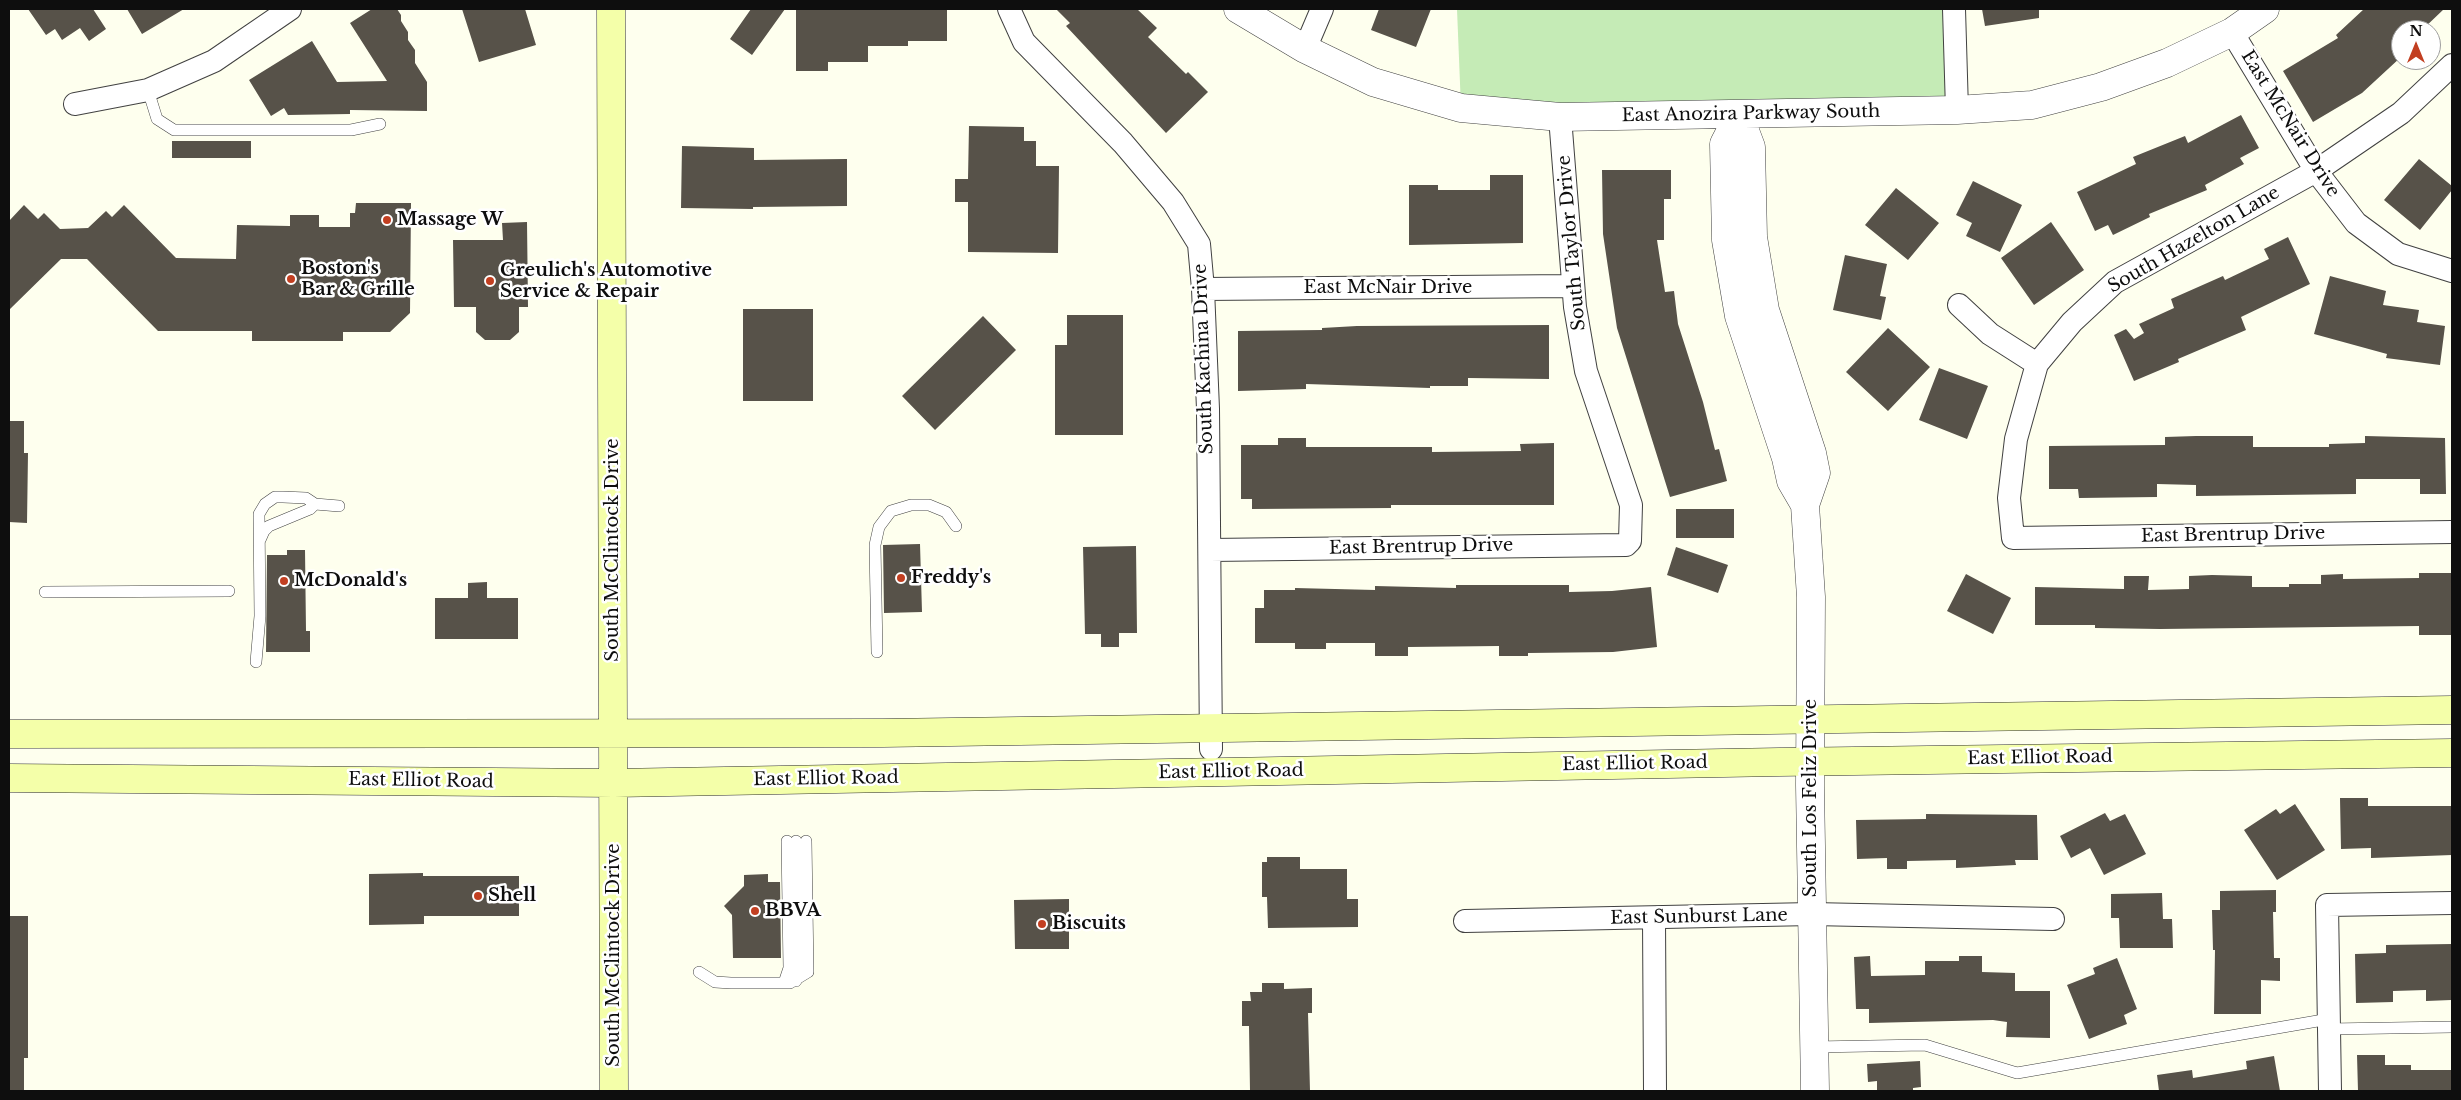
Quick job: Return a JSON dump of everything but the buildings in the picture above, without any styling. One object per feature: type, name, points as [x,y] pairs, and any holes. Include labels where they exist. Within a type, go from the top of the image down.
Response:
[{"type":"main road","name":"South McClintock Drive","points":[[611,9],[614,1091]]},
{"type":"main road","points":[[2409,753],[2410,710]]},
{"type":"main road","points":[[13,734],[614,735],[1212,739],[1811,720],[2452,710]]},
{"type":"main road","points":[[13,734],[48,778]]},
{"type":"main road","name":"East Elliot Road","points":[[9,778],[614,783],[1810,761],[2452,752]]},
{"type":"street","points":[[75,104],[148,90],[214,61],[290,9]]},
{"type":"street","name":"South Kachina Drive","points":[[1009,9],[1024,42],[1123,143],[1173,202],[1199,244],[1204,289],[1212,739]]},
{"type":"street","name":"East Anozira Parkway South","points":[[1238,9],[1305,49],[1374,82],[1461,108],[1560,117],[1957,110],[2032,105],[2101,87],[2167,63],[2232,32],[2265,9]]},
{"type":"street","points":[[1305,49],[1322,9]]},
{"type":"street","points":[[1954,9],[1957,110]]},
{"type":"street","name":"East McNair Drive","points":[[2232,32],[2316,171],[2356,223],[2398,254],[2452,271]]},
{"type":"street","name":"South Hazelton Lane","points":[[2014,538],[2009,498],[2016,439],[2037,364],[2072,322],[2115,282],[2316,171],[2401,113],[2452,65]]},
{"type":"street","name":"South Los Feliz Drive","points":[[1739,115],[1724,144],[1726,240],[1739,316],[1786,458],[1791,481],[1806,505],[1811,598],[1810,761],[1815,1091]]},
{"type":"street","name":"South Taylor Drive","points":[[1560,117],[1572,286],[1586,371],[1631,505],[1630,541]]},
{"type":"street","name":"East McNair Drive","points":[[1204,289],[1572,286]]},
{"type":"street","points":[[1959,305],[1990,334],[2037,364]]},
{"type":"street","name":"East Brentrup Drive","points":[[2014,538],[2452,532]]},
{"type":"street","name":"East Brentrup Drive","points":[[1210,550],[1626,545],[1630,541]]},
{"type":"street","points":[[2330,1091],[2327,905],[2452,904]]},
{"type":"street","name":"East Sunburst Lane","points":[[1464,921],[1654,919],[1812,914],[2052,919]]},
{"type":"street","points":[[1654,919],[1655,1091]]},
{"type":"lane","points":[[148,90],[157,120],[174,130],[351,130],[380,124]]},
{"type":"lane","points":[[256,662],[260,616],[259,514],[270,499],[275,497],[306,498],[315,504],[340,506]]},
{"type":"lane","points":[[259,542],[264,531],[269,526],[310,509],[315,504]]},
{"type":"lane","points":[[877,652],[875,545],[879,527],[891,511],[911,505],[929,505],[946,512],[956,526]]},
{"type":"lane","points":[[45,592],[229,591]]},
{"type":"lane","points":[[699,972],[715,982],[784,983],[796,981],[808,972],[796,841],[789,968],[784,983]]},
{"type":"lane","points":[[1814,1047],[1925,1045],[2017,1073],[2329,1024],[2452,1027]]},
{"type":"green space","points":[[1457,9],[1954,9],[1957,110],[1461,108]]},
{"type":"place","name":"Massage W","points":[[387,220]]},
{"type":"place","name":"Boston's Bar & Grille","points":[[291,279]]},
{"type":"place","name":"Greulich's Automotive Service & Repair","points":[[490,281]]},
{"type":"place","name":"Freddy's","points":[[901,578]]},
{"type":"place","name":"McDonald's","points":[[284,581]]},
{"type":"place","name":"Shell","points":[[478,896]]},
{"type":"place","name":"BBVA","points":[[755,911]]},
{"type":"place","name":"Biscuits","points":[[1042,924]]}]
